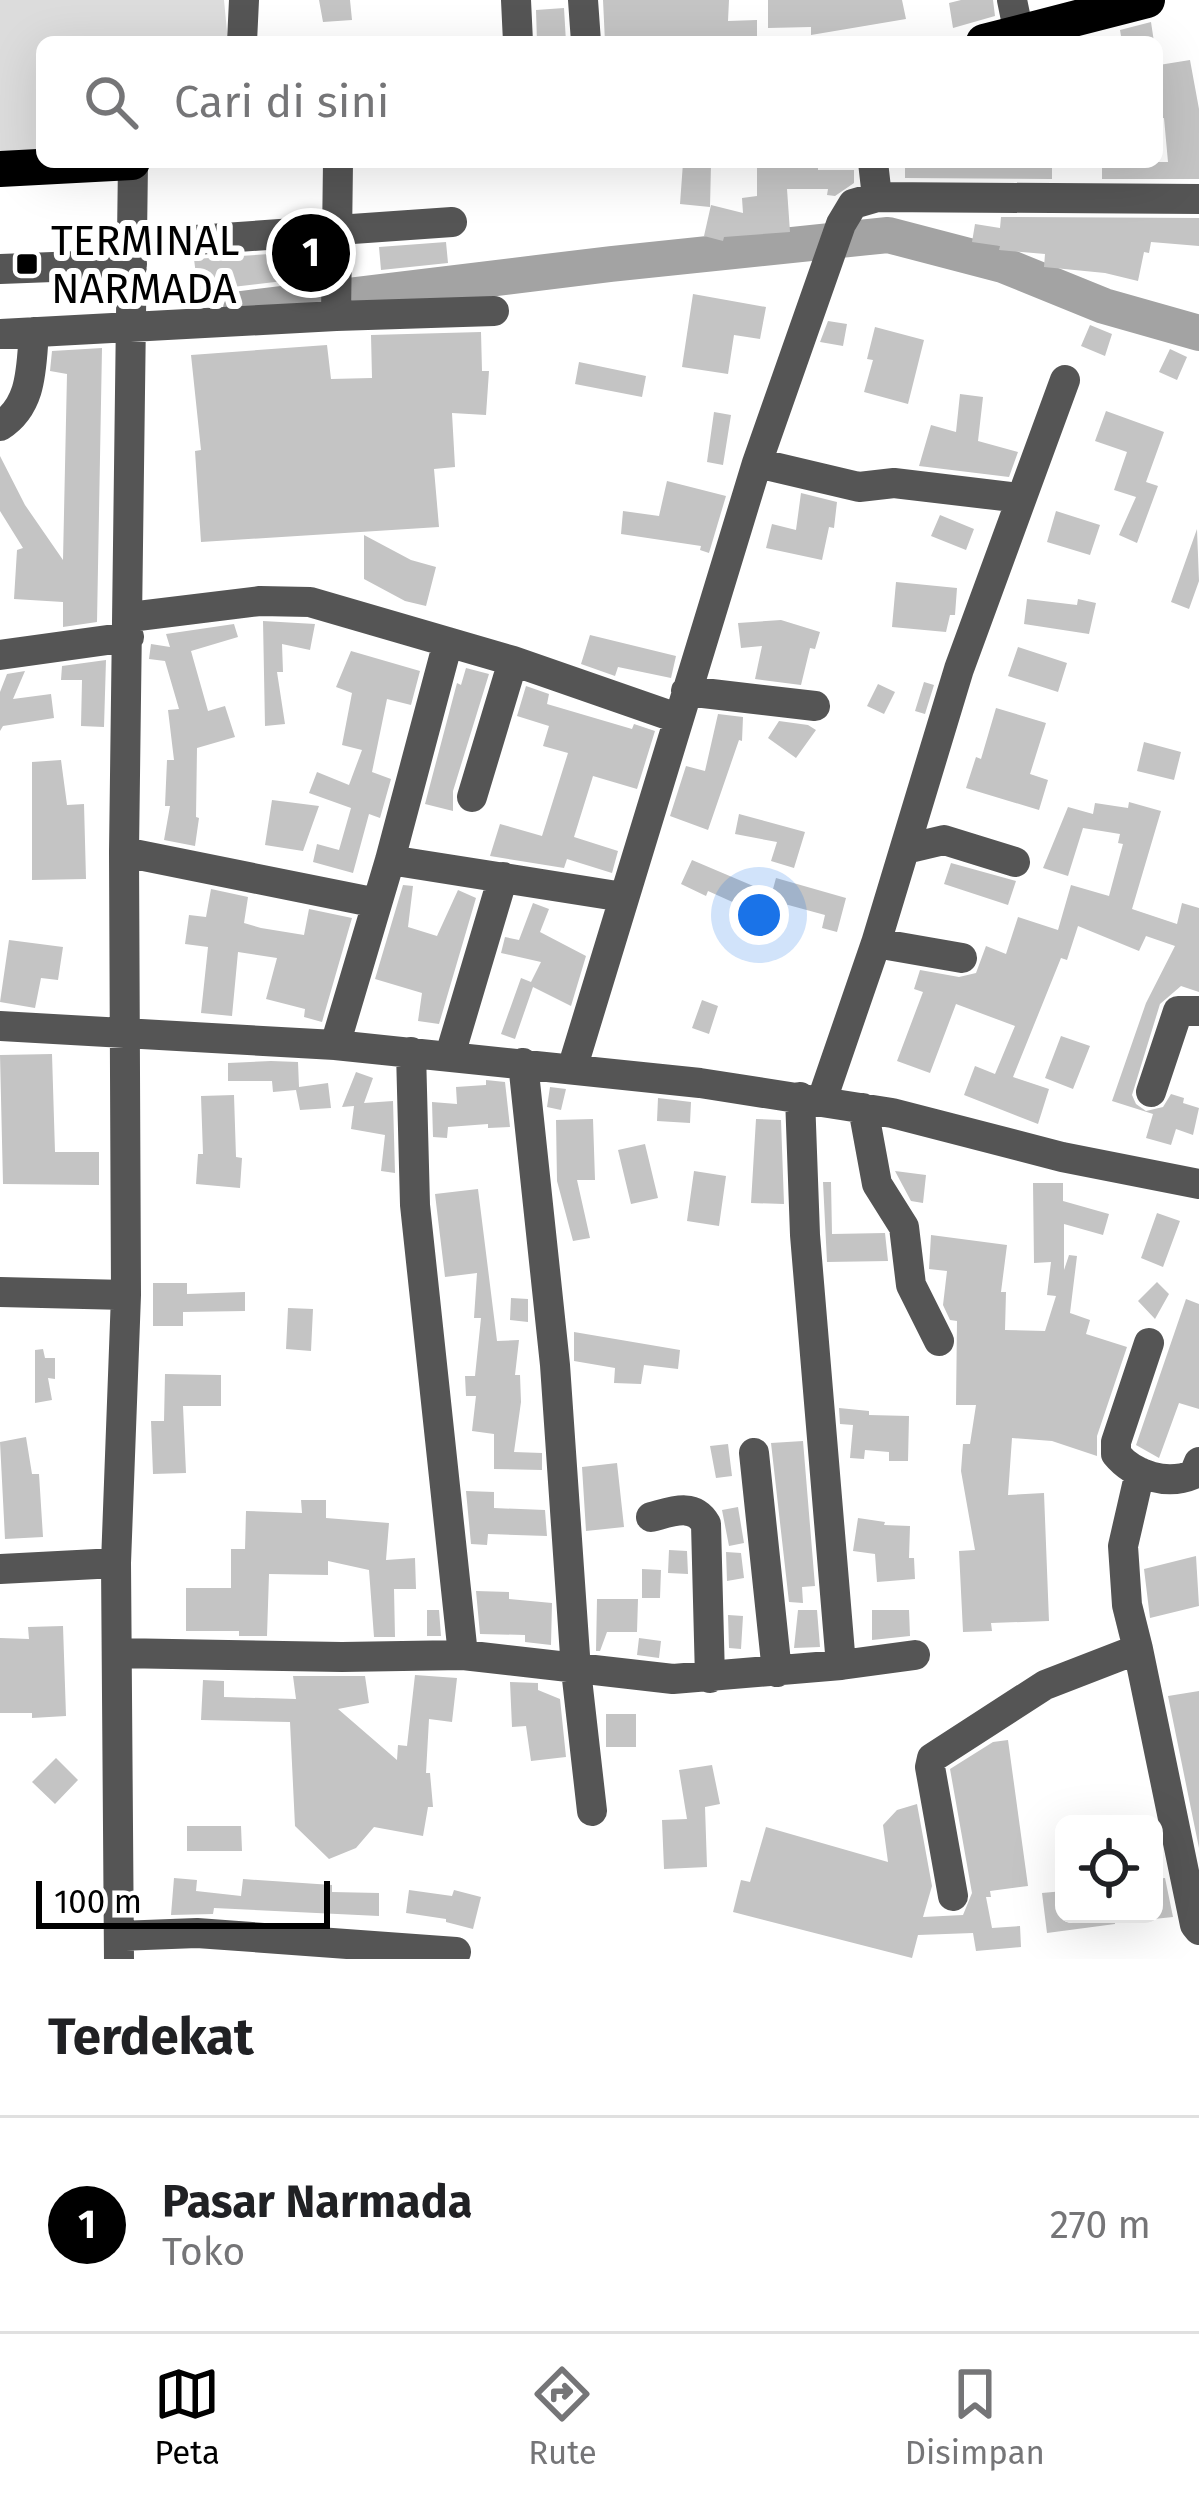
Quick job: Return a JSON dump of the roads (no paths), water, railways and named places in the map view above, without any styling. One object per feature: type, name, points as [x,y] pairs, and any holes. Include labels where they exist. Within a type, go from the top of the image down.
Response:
[{"type":"highway","points":[[1005,25],[1147,0]]},
{"type":"highway","points":[[0,169],[36,167]]},
{"type":"street","points":[[242,36],[244,0]]},
{"type":"street","points":[[516,0],[518,36]]},
{"type":"street","points":[[584,0],[586,36]]},
{"type":"street","points":[[132,168],[123,1031],[126,1295],[116,1563],[119,1947],[197,1933],[456,1952]]},
{"type":"street","points":[[336,300],[338,168]]},
{"type":"street","points":[[874,168],[877,196]]},
{"type":"street","points":[[572,1070],[757,463],[837,235],[853,204],[877,196],[1199,199]]},
{"type":"street","points":[[195,240],[452,222]]},
{"type":"street","points":[[0,269],[131,264]]},
{"type":"street","points":[[0,334],[131,325],[336,300],[494,311]]},
{"type":"street","points":[[0,426],[9,421],[29,390],[34,332]]},
{"type":"street","points":[[841,1665],[805,1235],[811,1098],[876,944],[959,669],[1065,380]]},
{"type":"street","points":[[757,463],[859,487],[894,483],[1020,498]]},
{"type":"street","points":[[0,656],[260,601],[310,602],[681,704],[815,706]]},
{"type":"street","points":[[335,1045],[448,642]]},
{"type":"street","points":[[472,797],[514,661]]},
{"type":"street","points":[[905,849],[944,840],[1015,862]]},
{"type":"street","points":[[124,852],[377,903]]},
{"type":"street","points":[[390,860],[623,897]]},
{"type":"street","points":[[450,1055],[503,878]]},
{"type":"street","points":[[876,944],[962,958]]},
{"type":"street","points":[[1151,1092],[1178,1011],[1199,1011]]},
{"type":"street","points":[[0,1026],[450,1055],[811,1098],[1199,1184]]},
{"type":"street","points":[[411,1052],[415,1205],[463,1655]]},
{"type":"street","points":[[523,1063],[555,1365],[576,1670],[592,1811]]},
{"type":"street","points":[[863,1108],[878,1184],[904,1227],[911,1286],[939,1341]]},
{"type":"street","points":[[0,1292],[126,1295]]},
{"type":"street","points":[[1149,1343],[1116,1454],[1140,1472],[1168,1481],[1194,1474],[1199,1462]]},
{"type":"street","points":[[754,1453],[777,1672]]},
{"type":"street","points":[[1140,1472],[1123,1546],[1126,1605],[1199,1930]]},
{"type":"street","points":[[651,1517],[690,1510],[706,1524],[710,1678]]},
{"type":"street","points":[[0,1569],[116,1563]]},
{"type":"street","points":[[953,1896],[932,1758],[1045,1684],[1138,1649]]},
{"type":"street","points":[[117,1653],[343,1658],[463,1655],[674,1679],[777,1672],[915,1654]]},
{"type":"waterway","points":[[241,309],[888,235],[1003,265],[1104,306],[1199,333]]},
{"type":"place","name":"Pasar Narmada","points":[[311,253]]},
{"type":"place","name":"TERMINAL NARMADA","points":[[27,264]]}]
